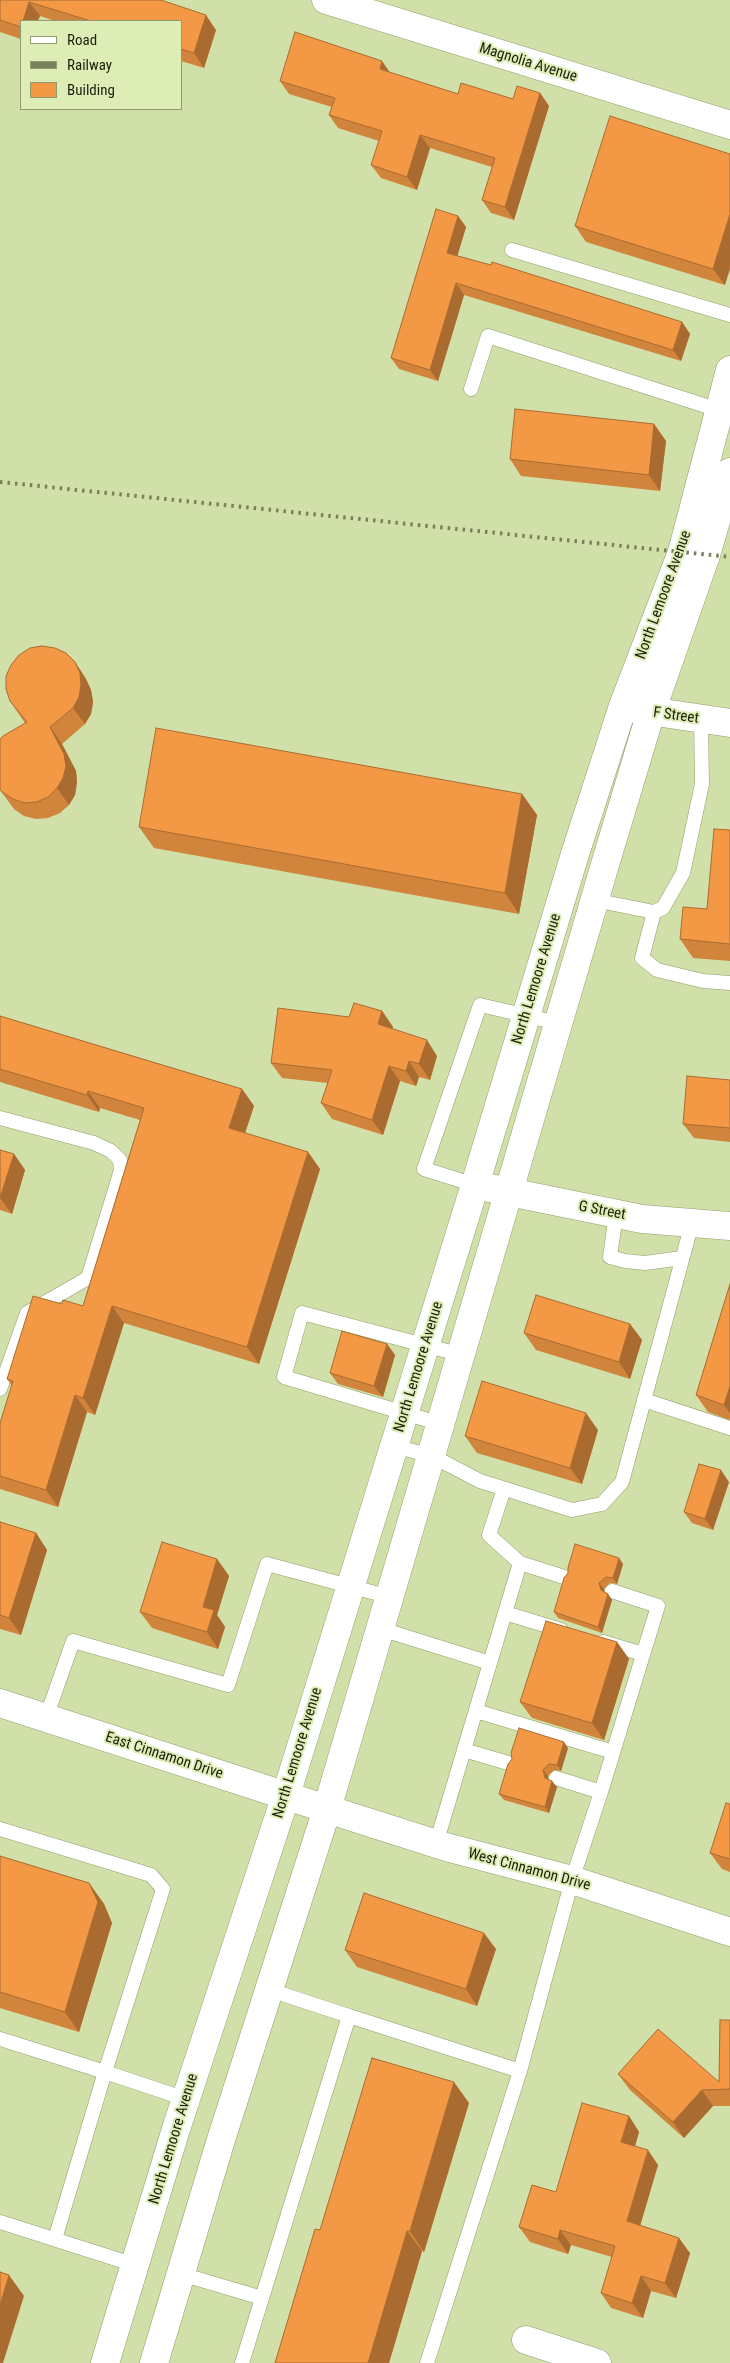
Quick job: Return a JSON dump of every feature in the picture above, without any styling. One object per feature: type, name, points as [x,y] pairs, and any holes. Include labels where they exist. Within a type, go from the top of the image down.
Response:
[{"type":"main road","name":"Magnolia Avenue","points":[[326,0],[730,126]]},
{"type":"main road","name":"North Lemoore Avenue","points":[[105,2363],[186,2099],[286,1795],[475,1185],[574,854],[623,706],[682,552],[725,412],[730,370]]},
{"type":"main road","name":"North Lemoore Avenue","points":[[154,2363],[327,1809],[651,712],[706,554],[730,472]]},
{"type":"main road","name":"F Street","points":[[623,706],[651,712],[730,723]]},
{"type":"main road","name":"G Street","points":[[475,1185],[616,1214],[730,1226]]},
{"type":"main road","name":"East Cinnamon Drive","points":[[0,1704],[327,1809]]},
{"type":"main road","name":"West Cinnamon Drive","points":[[327,1809],[436,1844],[572,1880],[730,1932]]},
{"type":"main road","points":[[526,2340],[597,2363]]},
{"type":"lane","points":[[512,250],[730,316]]},
{"type":"lane","points":[[470,388],[488,336],[725,412]]},
{"type":"lane","points":[[594,900],[654,912],[663,908],[683,873],[702,784],[700,719]]},
{"type":"lane","points":[[654,912],[642,958],[656,970],[702,981],[730,983]]},
{"type":"lane","points":[[475,1185],[424,1169],[480,1005],[558,1023]]},
{"type":"lane","points":[[0,1118],[94,1143],[111,1151],[120,1160],[121,1170],[88,1278],[27,1313],[0,1389]]},
{"type":"lane","points":[[616,1214],[610,1257],[645,1263],[682,1258]]},
{"type":"lane","points":[[394,1446],[432,1456],[480,1481],[572,1510],[602,1504],[622,1482],[692,1223]]},
{"type":"lane","points":[[441,1424],[284,1378],[302,1312],[462,1356]]},
{"type":"lane","points":[[644,1400],[730,1428]]},
{"type":"lane","points":[[504,1489],[489,1535],[520,1563],[564,1577]]},
{"type":"lane","points":[[436,1844],[520,1563]]},
{"type":"lane","points":[[46,1718],[73,1641],[228,1685],[267,1564],[390,1597]]},
{"type":"lane","points":[[427,2363],[520,2072],[572,1880],[658,1606],[612,1591]]},
{"type":"lane","points":[[505,1613],[643,1654]]},
{"type":"lane","points":[[381,1629],[490,1663]]},
{"type":"lane","points":[[476,1711],[613,1752]]},
{"type":"lane","points":[[464,1750],[508,1763]]},
{"type":"lane","points":[[556,1778],[601,1792]]},
{"type":"lane","points":[[0,1829],[151,1876],[163,1889],[55,2239]]},
{"type":"lane","points":[[270,1990],[520,2072]]},
{"type":"lane","points":[[242,2363],[349,2016]]},
{"type":"lane","points":[[0,2039],[186,2099]]},
{"type":"lane","points":[[0,2222],[135,2265]]},
{"type":"lane","points":[[181,2274],[262,2298]]},
{"type":"building","points":[[0,0],[161,0],[206,15],[194,53],[182,49],[182,20],[88,20],[29,2],[23,20],[20,20],[20,27],[0,20]]},
{"type":"building","points":[[295,32],[382,61],[380,69],[458,94],[461,83],[513,99],[517,86],[540,93],[505,207],[482,200],[495,158],[420,135],[407,177],[371,165],[382,131],[329,115],[335,98],[280,81]]},
{"type":"building","points":[[610,116],[730,154],[730,214],[713,269],[575,226]]},
{"type":"building","points":[[436,209],[458,216],[447,253],[491,265],[492,262],[682,322],[673,350],[456,283],[430,370],[391,358]]},
{"type":"building","points":[[515,409],[654,424],[649,475],[510,459]]},
{"type":"building","points":[[42,646],[55,648],[66,653],[75,662],[80,673],[81,685],[79,697],[73,708],[50,727],[64,754],[66,766],[63,778],[48,797],[37,802],[25,803],[13,799],[0,790],[0,739],[27,722],[10,701],[6,689],[6,676],[11,665],[19,655],[30,648]]},
{"type":"building","points":[[156,728],[522,794],[505,893],[139,827]]},
{"type":"building","points":[[714,829],[730,830],[730,944],[680,939],[683,907],[707,909]]},
{"type":"building","points":[[354,1003],[382,1011],[378,1024],[427,1040],[419,1064],[409,1061],[406,1071],[389,1066],[372,1120],[321,1103],[332,1070],[271,1063],[278,1008],[349,1017]]},
{"type":"building","points":[[0,1016],[242,1089],[229,1128],[308,1152],[247,1347],[112,1306],[83,1398],[75,1395],[46,1490],[0,1476],[0,1423],[13,1381],[7,1379],[33,1296],[62,1304],[63,1300],[83,1306],[144,1108],[88,1091],[87,1095],[0,1069]]},
{"type":"building","points":[[687,1076],[730,1080],[730,1128],[683,1124]]},
{"type":"building","points":[[0,1150],[14,1154],[0,1198]]},
{"type":"building","points":[[730,1284],[730,1386],[724,1405],[696,1395]]},
{"type":"building","points":[[536,1295],[630,1324],[619,1362],[524,1333]]},
{"type":"building","points":[[342,1331],[387,1344],[374,1386],[330,1373]]},
{"type":"building","points":[[482,1381],[586,1413],[570,1468],[465,1436]]},
{"type":"building","points":[[699,1464],[721,1470],[705,1519],[684,1512]]},
{"type":"building","points":[[0,1522],[36,1533],[9,1618],[0,1615]]},
{"type":"building","points":[[162,1542],[217,1559],[203,1607],[214,1610],[207,1632],[140,1612]]},
{"type":"building","points":[[575,1544],[619,1558],[613,1578],[606,1577],[599,1583],[601,1590],[608,1594],[598,1627],[554,1612],[564,1578],[568,1573]]},
{"type":"building","points":[[546,1621],[617,1642],[592,1723],[520,1702]]},
{"type":"building","points":[[519,1728],[564,1742],[557,1765],[549,1764],[543,1770],[545,1778],[552,1781],[545,1807],[499,1794],[508,1764],[512,1759],[511,1753]]},
{"type":"building","points":[[726,1803],[730,1804],[730,1859],[710,1853]]},
{"type":"building","points":[[0,1856],[89,1883],[98,1902],[65,2012],[0,1992]]},
{"type":"building","points":[[364,1893],[484,1933],[466,1989],[345,1950]]},
{"type":"building","points":[[720,2020],[730,2020],[730,2089],[702,2090],[673,2122],[618,2074],[658,2029],[719,2082]]},
{"type":"building","points":[[372,2058],[454,2082],[410,2231],[407,2231],[368,2363],[275,2363],[315,2229],[320,2230]]},
{"type":"building","points":[[582,2103],[629,2116],[621,2142],[648,2150],[627,2221],[679,2238],[665,2283],[641,2276],[632,2303],[601,2293],[615,2246],[560,2230],[558,2239],[519,2227],[532,2185],[556,2192]]},
{"type":"building","points":[[0,2272],[9,2275],[0,2305]]},
{"type":"railway","points":[[0,482],[730,557]]}]
